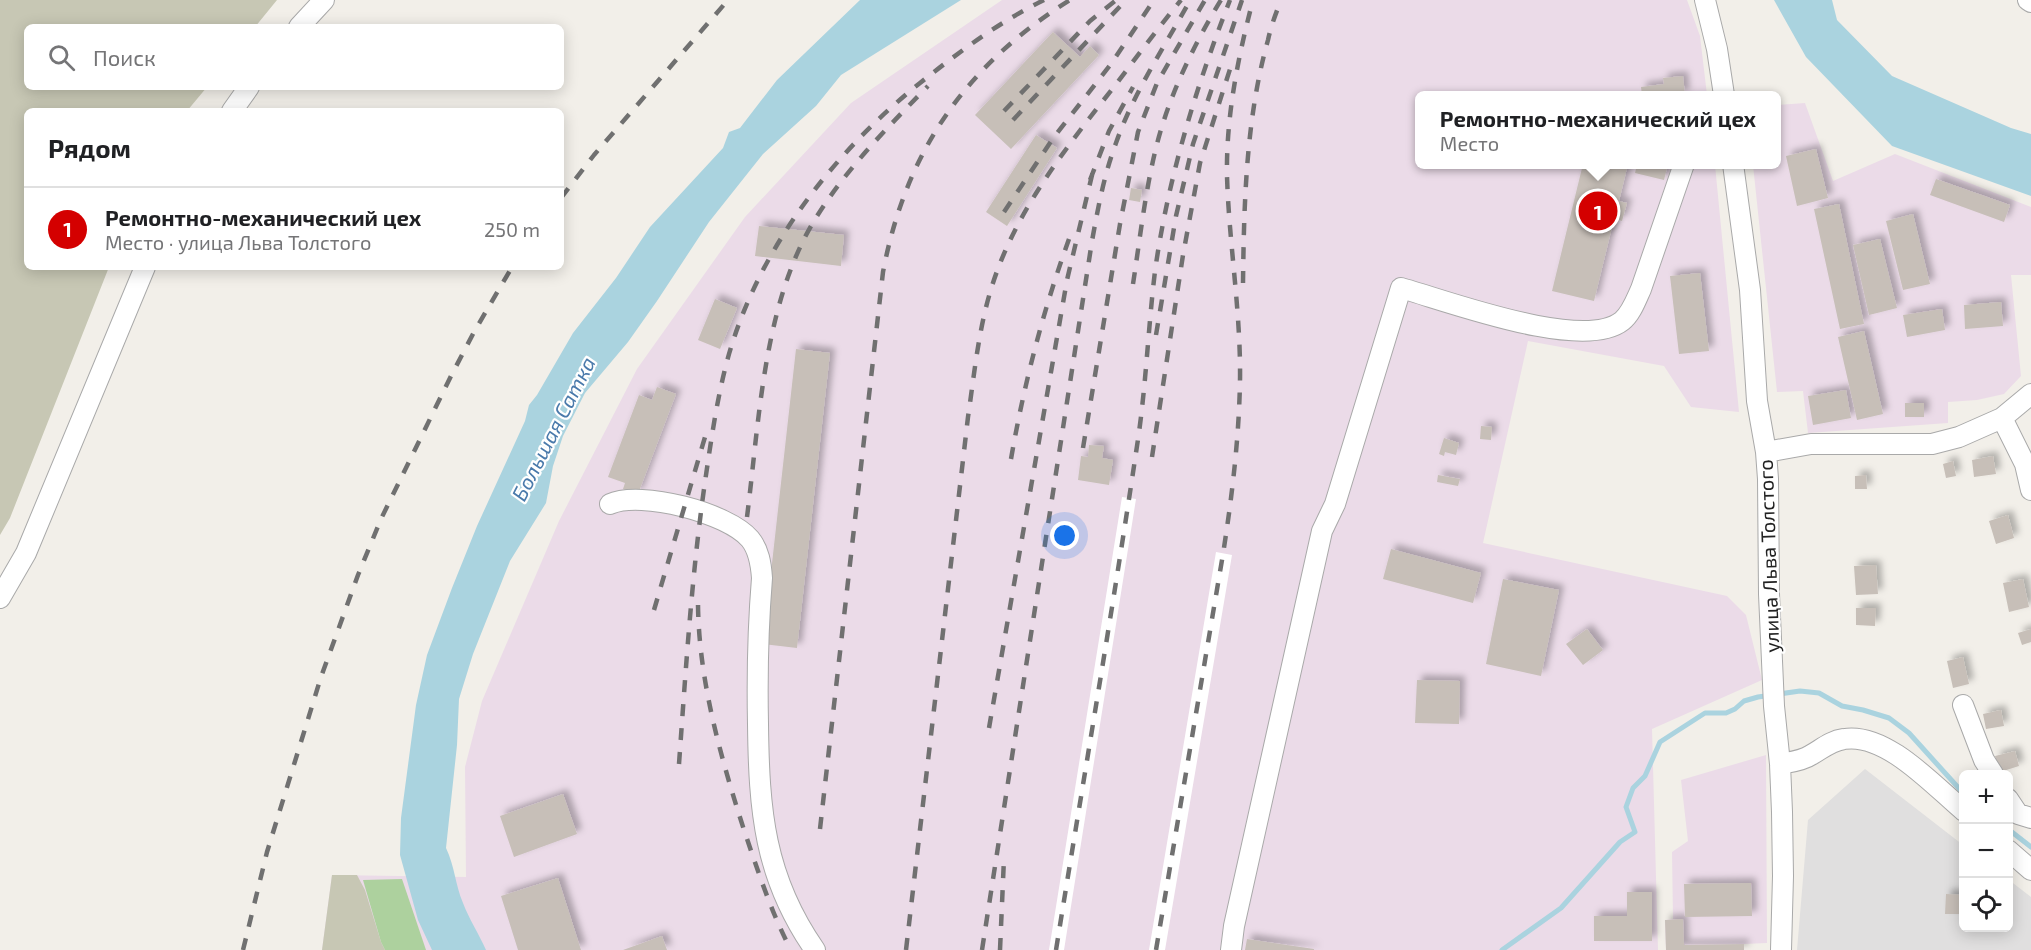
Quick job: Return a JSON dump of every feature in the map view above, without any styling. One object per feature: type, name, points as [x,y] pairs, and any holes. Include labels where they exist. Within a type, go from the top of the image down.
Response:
[{"type":"street","points":[[302,24],[324,0]]},
{"type":"street","points":[[1705,0],[1717,49],[1723,91]]},
{"type":"street","points":[[234,108],[247,90]]},
{"type":"street","points":[[1231,950],[1234,926],[1322,531],[1335,504],[1401,288],[1508,319],[1557,330],[1582,332],[1613,326],[1623,320],[1641,290],[1683,169]]},
{"type":"street","name":"улица Льва Толстого","points":[[1734,169],[1750,290],[1757,401],[1766,452],[1768,594],[1774,706],[1780,764],[1783,876],[1781,950]]},
{"type":"street","points":[[0,598],[26,553],[144,270]]},
{"type":"street","points":[[1766,452],[1811,444],[1932,444],[1959,437],[2002,418],[2031,394]]},
{"type":"street","points":[[2002,418],[2025,464],[2031,490]]},
{"type":"street","points":[[610,504],[636,499],[684,507],[728,523],[748,536],[755,545],[762,578],[756,666],[758,772],[762,816],[769,852],[783,893],[815,950]]},
{"type":"street","points":[[1963,705],[1984,760],[1990,770]]},
{"type":"street","points":[[1780,764],[1811,756],[1831,742],[1861,739],[1892,752],[1908,763],[1959,807]]},
{"type":"street","points":[[2013,806],[2018,814],[2031,818]]},
{"type":"street","points":[[2013,854],[2031,870]]},
{"type":"shaded area","points":[[0,0],[277,0],[257,24],[24,24],[24,90],[204,90],[190,108],[24,108],[24,270],[108,270],[10,518],[0,535]]},
{"type":"shaded area","points":[[1002,0],[1687,0],[1700,36],[1707,91],[1415,91],[1415,169],[1715,169],[1739,412],[1691,407],[1664,366],[1528,341],[1483,543],[1727,596],[1746,615],[1762,680],[1652,729],[1658,950],[322,950],[332,875],[466,877],[465,767],[482,701],[559,521],[637,369],[745,217],[851,103]]},
{"type":"shaded area","points":[[1805,103],[1833,181],[1895,154],[2031,207],[2031,275],[2011,275],[2021,376],[2004,394],[1977,400],[1948,402],[1948,423],[1808,433],[1803,391],[1777,392],[1753,169],[1781,169],[1781,105]]},
{"type":"shaded area","points":[[1766,755],[1767,943],[1744,944],[1744,950],[1666,950],[1665,920],[1673,919],[1672,852],[1688,841],[1681,780]]},
{"type":"shaded area","points":[[1865,769],[1959,842],[1959,932],[2013,932],[2013,883],[2031,897],[2031,950],[1797,950],[1808,820]]},
{"type":"shaded area","points":[[332,875],[357,875],[365,890],[385,950],[322,950]]},
{"type":"green space","points":[[402,879],[426,950],[385,950],[381,942],[363,880]]},
{"type":"water","name":"Большая Сатка","points":[[860,0],[961,0],[841,75],[816,106],[763,154],[709,222],[628,342],[585,393],[563,436],[553,466],[546,503],[510,561],[473,654],[459,699],[457,745],[446,848],[463,903],[486,950],[432,950],[418,920],[400,855],[401,818],[416,705],[427,655],[452,588],[477,526],[525,421],[529,405],[573,333],[616,278],[650,227],[723,148],[729,132],[740,128],[777,80]]},
{"type":"water","points":[[1774,0],[1832,0],[1837,20],[1892,76],[2011,128],[2031,134],[2031,196],[1892,146],[1806,57]]},
{"type":"pier","points":[[1122,497],[1136,499],[1064,950],[1049,950]]},
{"type":"pier","points":[[1216,552],[1232,555],[1165,950],[1149,950]]},
{"type":"building","points":[[1053,32],[1080,57],[1090,46],[1099,55],[1011,149],[975,115]]},
{"type":"building","points":[[1683,76],[1685,91],[1642,91],[1641,87],[1664,84],[1663,78]]},
{"type":"building","points":[[1036,135],[1057,148],[1007,226],[986,212]]},
{"type":"building","points":[[1816,149],[1828,198],[1797,206],[1786,156]]},
{"type":"building","points":[[1582,169],[1627,169],[1619,201],[1627,203],[1622,221],[1614,219],[1594,301],[1552,291]]},
{"type":"building","points":[[1636,169],[1667,169],[1664,180],[1635,173]]},
{"type":"building","points":[[1936,179],[2010,205],[2004,222],[1930,195]]},
{"type":"building","points":[[1131,188],[1142,190],[1140,202],[1129,200]]},
{"type":"building","points":[[1839,204],[1864,324],[1840,329],[1814,209]]},
{"type":"building","points":[[1913,214],[1930,284],[1903,290],[1886,221]]},
{"type":"building","points":[[759,226],[844,235],[841,266],[755,256]]},
{"type":"building","points":[[1880,239],[1897,308],[1869,315],[1853,245]]},
{"type":"building","points":[[1700,273],[1709,351],[1679,354],[1670,276]]},
{"type":"building","points":[[715,299],[737,308],[720,349],[698,340]]},
{"type":"building","points":[[2001,302],[2003,326],[1965,329],[1964,305]]},
{"type":"building","points":[[1942,309],[1945,330],[1907,337],[1903,315]]},
{"type":"building","points":[[1864,331],[1883,414],[1857,420],[1838,337]]},
{"type":"building","points":[[796,349],[830,353],[797,648],[763,644]]},
{"type":"building","points":[[657,387],[676,394],[638,494],[623,489],[625,483],[608,477],[639,395],[652,400]]},
{"type":"building","points":[[1846,390],[1851,418],[1813,425],[1808,396]]},
{"type":"building","points":[[1905,403],[1924,403],[1924,417],[1905,417]]},
{"type":"building","points":[[1481,426],[1492,427],[1491,440],[1480,439]]},
{"type":"building","points":[[1444,438],[1459,443],[1456,455],[1445,452],[1444,456],[1439,454]]},
{"type":"building","points":[[1089,445],[1104,446],[1102,458],[1113,460],[1109,485],[1078,480],[1081,456],[1088,457]]},
{"type":"building","points":[[1993,456],[1996,474],[1974,477],[1972,460]]},
{"type":"building","points":[[1953,461],[1956,476],[1946,478],[1943,464]]},
{"type":"building","points":[[1438,475],[1460,479],[1458,486],[1437,482]]},
{"type":"building","points":[[1866,475],[1867,489],[1855,489],[1855,476]]},
{"type":"building","points":[[2008,515],[2014,538],[1996,544],[1989,521]]},
{"type":"building","points":[[1391,549],[1481,573],[1473,603],[1383,579]]},
{"type":"building","points":[[1876,565],[1878,594],[1856,595],[1854,566]]},
{"type":"building","points":[[1503,579],[1559,590],[1541,676],[1486,664]]},
{"type":"building","points":[[2023,579],[2029,607],[2009,612],[2003,583]]},
{"type":"building","points":[[1856,608],[1876,608],[1875,626],[1856,625]]},
{"type":"building","points":[[1587,629],[1603,650],[1583,665],[1566,644]]},
{"type":"building","points":[[2031,629],[2031,642],[2022,645],[2018,633]]},
{"type":"building","points":[[1963,657],[1969,684],[1953,688],[1947,661]]},
{"type":"building","points":[[1417,680],[1460,681],[1459,724],[1415,723]]},
{"type":"building","points":[[2001,710],[2004,726],[1986,729],[1983,714]]},
{"type":"building","points":[[2015,751],[2019,766],[1999,770],[1995,756]]},
{"type":"building","points":[[563,794],[577,834],[514,857],[500,816]]},
{"type":"building","points":[[558,878],[581,950],[518,950],[501,896]]},
{"type":"building","points":[[1751,883],[1752,916],[1685,917],[1684,884]]},
{"type":"building","points":[[1627,892],[1652,892],[1652,941],[1594,941],[1594,916],[1627,916]]},
{"type":"building","points":[[1946,894],[1959,895],[1959,914],[1945,914]]},
{"type":"building","points":[[1683,919],[1684,945],[1744,944],[1744,950],[1666,950],[1665,920]]},
{"type":"building","points":[[662,936],[667,950],[623,950]]},
{"type":"building","points":[[1247,939],[1314,949],[1314,950],[1245,950]]},
{"type":"waterway","points":[[1502,950],[1561,908],[1620,842],[1635,832],[1626,807],[1633,788],[1645,776],[1660,742],[1705,713],[1726,713],[1744,701],[1758,697],[1800,691],[1819,693],[1842,706],[1889,718],[1909,733],[1959,788]]},
{"type":"waterway","points":[[2013,833],[2031,847]]},
{"type":"railway","points":[[564,194],[594,155],[728,0]]},
{"type":"railway","points":[[679,764],[693,583],[713,429],[729,354],[760,276],[780,239],[804,204],[858,139],[888,110],[935,71],[980,38],[1044,0]]},
{"type":"railway","points":[[820,829],[883,272],[893,228],[907,188],[925,150],[946,115],[971,83],[1000,53],[1033,25],[1070,0]]},
{"type":"railway","points":[[1013,120],[1126,0]]},
{"type":"railway","points":[[1004,212],[1054,137],[1111,64],[1154,0]]},
{"type":"railway","points":[[906,950],[968,417],[979,341],[989,296],[1012,237],[1043,183],[1060,157],[1181,0]]},
{"type":"railway","points":[[1083,448],[1120,224],[1138,132],[1157,83],[1205,0]]},
{"type":"railway","points":[[1133,284],[1149,181],[1161,129],[1183,72],[1221,0]]},
{"type":"railway","points":[[1056,950],[1137,446],[1155,271],[1167,202],[1195,99],[1230,0]]},
{"type":"railway","points":[[1156,335],[1176,216],[1193,144],[1242,0]]},
{"type":"railway","points":[[1156,950],[1223,554],[1235,467],[1240,355],[1228,202],[1227,154],[1234,87],[1253,0]]},
{"type":"railway","points":[[1243,283],[1248,160],[1255,99],[1271,30],[1281,0]]},
{"type":"railway","points":[[1004,111],[1090,21],[1115,1]]},
{"type":"railway","points":[[982,950],[1099,204],[1108,167],[1131,107],[1188,4]]},
{"type":"railway","points":[[1152,457],[1183,255],[1200,163],[1231,66]]},
{"type":"railway","points":[[747,517],[760,406],[773,330],[782,294],[795,259],[811,226],[836,188],[865,152],[928,86]]},
{"type":"railway","points":[[1090,180],[1109,131],[1133,87]]},
{"type":"railway","points":[[989,728],[1067,280],[1093,171]]},
{"type":"railway","points":[[1011,459],[1035,348],[1069,239]]},
{"type":"railway","points":[[243,950],[267,852],[321,677],[358,575],[381,519],[451,376],[510,270]]},
{"type":"railway","points":[[654,610],[705,437]]},
{"type":"railway","points":[[698,605],[702,663],[707,691],[735,803],[777,921],[791,950]]},
{"type":"railway","points":[[1000,950],[1004,858]]},
{"type":"place","name":"Ремонтно-механический цех","points":[[1598,211]]}]
